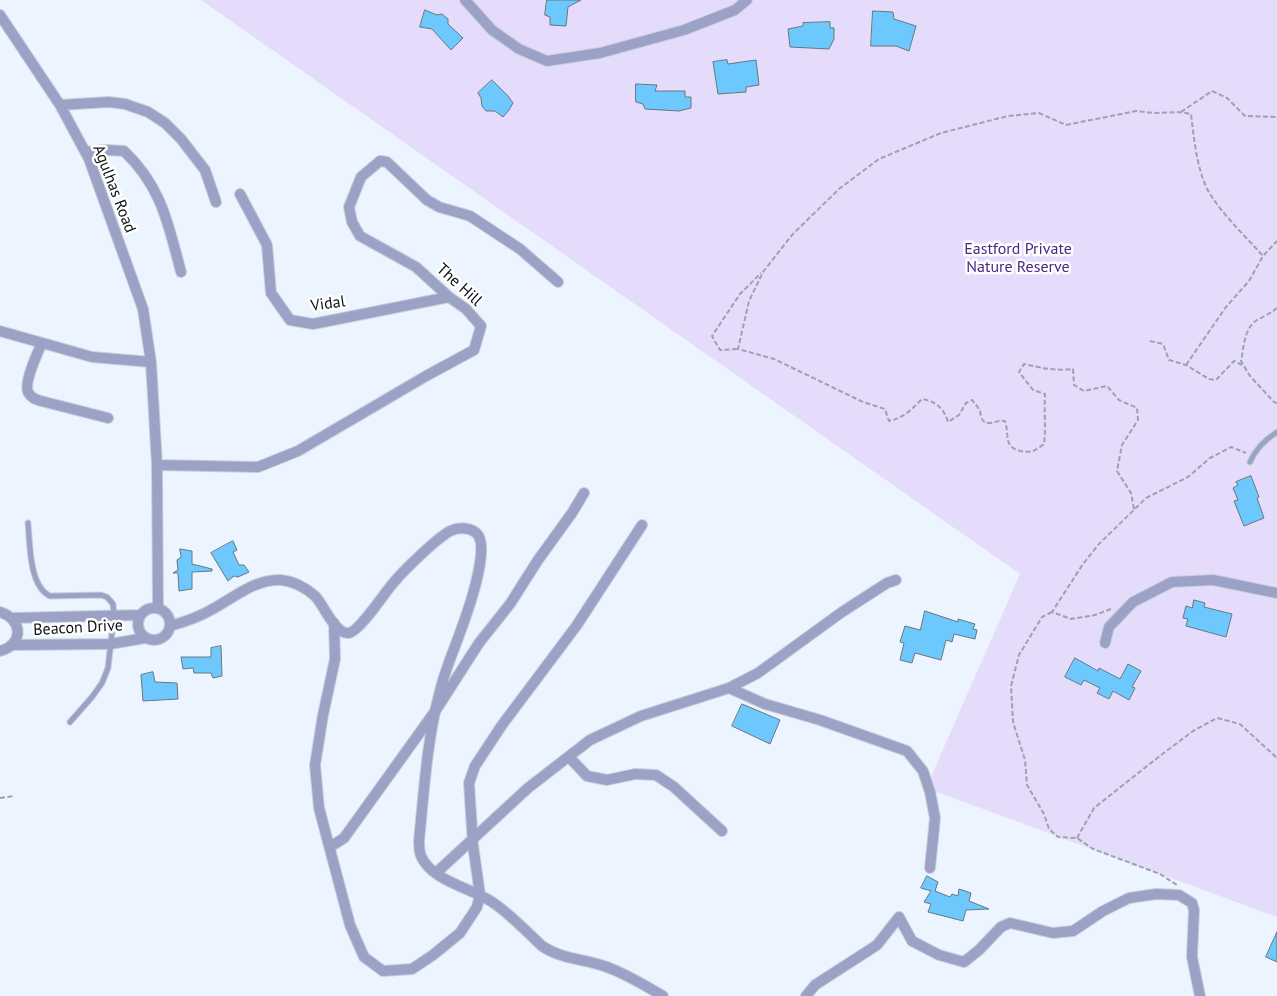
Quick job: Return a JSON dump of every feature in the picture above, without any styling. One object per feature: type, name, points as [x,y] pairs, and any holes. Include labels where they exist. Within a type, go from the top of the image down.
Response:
[{"type":"street","points":[[465,0],[492,30],[519,49],[547,61],[600,53],[684,30],[736,10],[747,0]]},
{"type":"street","name":"Agulhas Road","points":[[0,15],[60,105],[86,152],[143,309],[151,362],[157,465],[158,608]]},
{"type":"street","points":[[60,105],[109,102],[125,104],[148,112],[165,123],[181,139],[205,170],[216,202]]},
{"type":"street","points":[[86,152],[124,151],[140,166],[165,214],[181,272]]},
{"type":"street","name":"The Hill","points":[[157,465],[258,467],[298,452],[426,376],[474,350],[481,326],[466,309],[449,297],[416,267],[360,236],[352,222],[350,208],[361,177],[380,161],[386,162],[427,200],[439,207],[470,216],[520,249],[558,282]]},
{"type":"street","name":"Vidal","points":[[240,194],[267,245],[272,293],[290,320],[313,324],[449,297]]},
{"type":"street","points":[[0,331],[92,357],[151,362]]},
{"type":"street","points":[[42,343],[28,380],[27,387],[30,395],[41,401],[108,418]]},
{"type":"street","points":[[330,847],[344,838],[436,710],[479,643],[510,604],[584,493]]},
{"type":"street","points":[[334,623],[335,659],[315,765],[319,808],[350,925],[364,957],[383,971],[412,969],[433,955],[460,932],[477,908],[480,895],[472,839],[469,783],[474,766],[502,725],[577,625],[642,525]]},
{"type":"street","points":[[170,626],[193,619],[254,584],[268,580],[283,580],[306,589],[324,607],[339,629],[347,633],[352,632],[360,625],[394,581],[438,540],[451,530],[466,528],[477,533],[481,541],[482,552],[470,604],[440,690],[430,738],[418,841],[420,854],[423,860],[436,873],[454,884],[496,904],[550,952],[620,971],[663,996]]},
{"type":"street","points":[[436,873],[528,788],[590,740],[641,716],[729,688],[758,673],[842,612],[887,583],[896,580]]},
{"type":"street","points":[[1104,643],[1109,627],[1133,602],[1172,582],[1213,580],[1277,592]]},
{"type":"street","points":[[158,608],[162,610],[169,617],[169,631],[156,641],[145,638],[138,630],[137,625],[140,615],[148,609],[158,608]]},
{"type":"street","points":[[0,612],[12,618],[17,627],[17,637],[13,645],[7,650],[0,651]]},
{"type":"street","name":"Beacon Drive","points":[[12,618],[140,615]]},
{"type":"street","name":"Beacon Drive","points":[[13,645],[110,644],[145,638]]},
{"type":"street","points":[[729,688],[765,704],[820,720],[907,751],[923,771],[930,792],[935,818],[930,868]]},
{"type":"street","points":[[569,757],[587,776],[607,780],[635,774],[656,775],[674,788],[722,831]]},
{"type":"street","points":[[806,996],[815,985],[877,944],[899,917],[912,940],[939,955],[964,962],[979,950],[1001,927],[1010,923],[1053,933],[1073,931],[1103,911],[1130,898],[1156,894],[1179,895],[1192,903],[1194,910],[1192,957],[1200,996]]},
{"type":"lane","points":[[1250,462],[1253,455],[1270,436],[1277,432]]},
{"type":"lane","points":[[28,523],[34,578],[44,593],[50,596],[101,595],[107,597],[113,604],[114,615],[108,668],[102,683],[70,722]]},
{"type":"path","points":[[1181,112],[1212,91],[1227,98],[1245,116],[1277,117]]},
{"type":"path","points":[[1134,509],[1130,493],[1117,471],[1122,445],[1138,420],[1137,408],[1119,400],[1107,386],[1084,391],[1074,385],[1073,369],[1043,369],[1024,364],[1019,372],[1033,390],[1046,394],[1044,412],[1046,432],[1044,444],[1033,451],[1017,450],[1010,446],[1007,438],[1008,428],[1005,422],[997,420],[989,423],[984,422],[979,409],[972,400],[966,403],[959,415],[948,422],[945,413],[939,406],[922,399],[912,410],[899,419],[889,421],[885,409],[863,402],[774,359],[738,349],[720,350],[712,336],[740,294],[763,272],[792,235],[838,189],[880,159],[941,134],[1008,116],[1039,113],[1066,125],[1136,111],[1191,114],[1198,162],[1209,193],[1235,226],[1263,256]]},
{"type":"path","points":[[1186,365],[1226,307],[1250,281],[1263,256],[1277,241]]},
{"type":"path","points":[[738,349],[749,300],[763,272]]},
{"type":"path","points":[[1277,308],[1270,315],[1255,321],[1245,336],[1245,346],[1241,361],[1250,376],[1277,403]]},
{"type":"path","points":[[1150,341],[1163,344],[1169,360],[1186,365],[1209,379],[1216,380],[1234,361],[1244,367]]},
{"type":"path","points":[[1179,895],[1176,884],[1160,874],[1093,849],[1076,838],[1058,837],[1049,829],[1044,814],[1027,785],[1025,760],[1013,722],[1011,686],[1019,655],[1042,617],[1052,612],[1088,557],[1134,509],[1146,498],[1188,476],[1210,458],[1231,447],[1253,455]]},
{"type":"path","points":[[1052,612],[1071,619],[1095,615],[1113,608]]},
{"type":"path","points":[[1076,838],[1094,808],[1193,731],[1217,718],[1240,724],[1277,758]]},
{"type":"path","points":[[0,798],[15,796]]},
{"type":"green space","name":"Eastford Private Nature Reserve","points":[[201,0],[1277,0],[1277,917],[926,788],[1020,574]]},
{"type":"building","points":[[547,0],[581,0],[568,7],[566,26],[550,25],[550,17],[545,15]]},
{"type":"building","points":[[425,10],[437,15],[442,14],[448,19],[448,24],[463,38],[451,50],[432,29],[420,27]]},
{"type":"building","points":[[873,11],[893,12],[894,19],[916,26],[909,51],[896,46],[871,46]]},
{"type":"building","points":[[830,22],[830,28],[834,28],[834,39],[829,49],[790,47],[788,29],[803,26],[803,23]]},
{"type":"building","points":[[727,60],[728,64],[756,60],[759,85],[746,87],[746,92],[718,94],[713,62]]},
{"type":"building","points":[[492,80],[513,103],[503,117],[495,111],[486,111],[482,106],[478,93]]},
{"type":"building","points":[[636,84],[657,85],[655,91],[685,91],[685,97],[691,97],[691,108],[679,111],[645,109],[643,104],[636,102]]},
{"type":"building","points":[[1251,476],[1264,518],[1244,526],[1234,501],[1238,500],[1233,488],[1238,485],[1236,482]]},
{"type":"building","points":[[233,541],[237,550],[233,552],[239,565],[244,565],[249,572],[238,577],[234,576],[228,581],[211,553]]},
{"type":"building","points":[[180,549],[192,551],[192,564],[212,569],[212,571],[192,572],[192,589],[179,591],[178,573],[173,573],[178,570],[177,560],[181,557]]},
{"type":"building","points":[[1194,600],[1205,603],[1204,607],[1232,614],[1226,637],[1186,626],[1188,619],[1183,618],[1186,606],[1192,608]]},
{"type":"building","points":[[925,611],[958,622],[958,619],[975,624],[973,629],[977,630],[975,639],[954,634],[952,642],[946,640],[941,660],[915,653],[912,663],[900,660],[904,643],[900,642],[905,626],[920,630]]},
{"type":"building","points":[[221,646],[222,676],[213,678],[211,673],[194,673],[193,668],[183,669],[181,657],[211,657],[211,648]]},
{"type":"building","points":[[1075,658],[1098,671],[1099,668],[1120,679],[1128,664],[1141,671],[1132,687],[1135,688],[1129,700],[1113,691],[1109,699],[1097,693],[1100,688],[1084,680],[1081,685],[1065,677]]},
{"type":"building","points":[[153,672],[155,682],[177,683],[178,699],[143,701],[141,675]]},
{"type":"building","points":[[742,704],[780,720],[770,744],[732,726]]},
{"type":"building","points":[[927,876],[938,882],[935,891],[950,897],[952,894],[958,896],[959,889],[971,893],[969,901],[989,909],[966,910],[963,921],[928,912],[931,904],[924,902],[931,891],[921,888]]},
{"type":"building","points":[[1277,932],[1277,962],[1266,957]]}]
